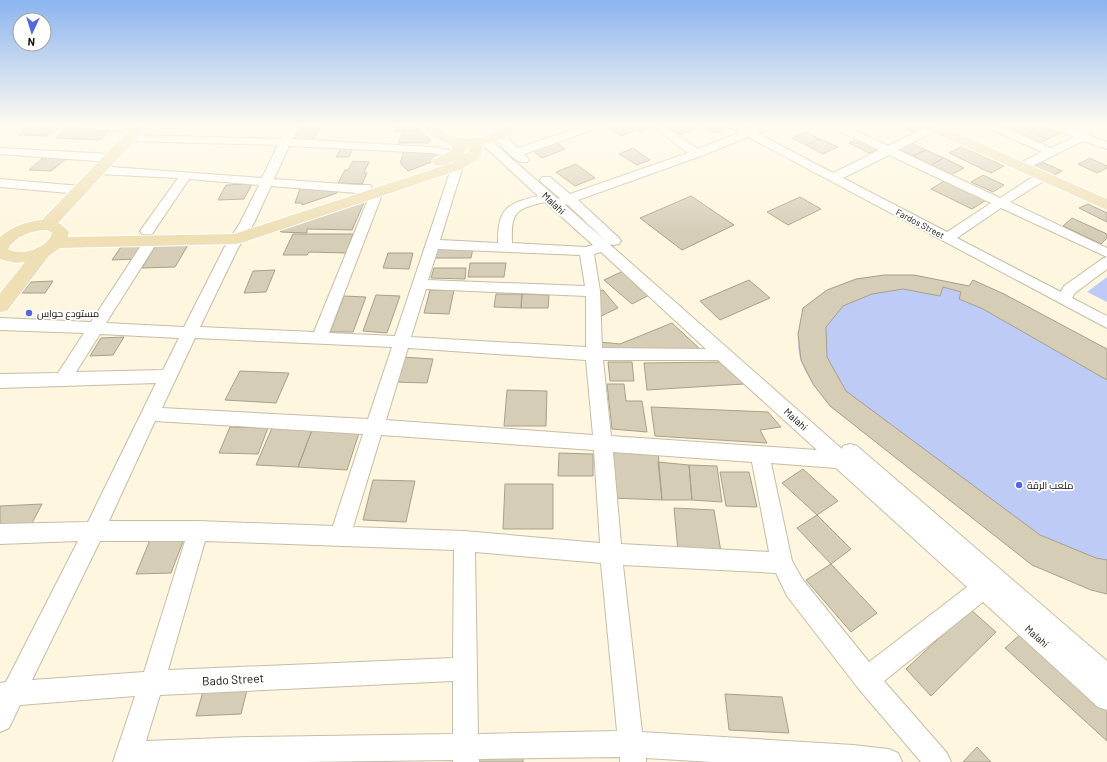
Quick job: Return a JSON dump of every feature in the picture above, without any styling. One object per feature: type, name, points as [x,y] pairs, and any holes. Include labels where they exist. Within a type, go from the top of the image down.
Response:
[{"type":"main road","points":[[0,306],[52,238],[80,190],[107,161]]},
{"type":"main road","points":[[5,254],[52,238],[238,235],[415,176],[444,161]]},
{"type":"main road","points":[[1008,161],[1107,205]]},
{"type":"main road","points":[[0,286],[5,254],[1,244],[6,235],[29,227],[52,238]]},
{"type":"street","points":[[0,719],[6,694],[94,531],[189,332],[238,235],[247,223],[276,161]]},
{"type":"street","points":[[340,537],[432,244],[454,161]]},
{"type":"street","name":"Malahi","points":[[505,161],[563,204],[739,355],[1107,677]]},
{"type":"street","name":"Malahi","points":[[522,161],[605,248],[1107,698]]},
{"type":"street","points":[[563,204],[678,161]]},
{"type":"street","points":[[505,247],[506,219],[508,214],[514,208],[563,204],[679,161]]},
{"type":"street","name":"Fardos Street","points":[[812,161],[1066,295],[1107,323]]},
{"type":"street","points":[[837,175],[866,161]]},
{"type":"street","points":[[910,161],[1107,253]]},
{"type":"street","points":[[1022,167],[1034,161]]},
{"type":"street","points":[[98,170],[186,175],[372,190],[319,339]]},
{"type":"street","points":[[62,380],[186,175]]},
{"type":"street","points":[[952,235],[1043,176]]},
{"type":"street","points":[[0,183],[80,190]]},
{"type":"street","points":[[432,244],[586,251],[605,248]]},
{"type":"street","points":[[586,251],[593,291],[594,354],[603,443],[611,554],[632,753]]},
{"type":"street","points":[[1066,295],[1107,262]]},
{"type":"street","points":[[419,284],[593,291]]},
{"type":"street","name":"Fardos Street","points":[[1066,295],[1107,310]]},
{"type":"street","points":[[0,324],[401,342],[594,354],[714,355],[722,353]]},
{"type":"street","points":[[0,382],[168,376]]},
{"type":"street","points":[[150,414],[375,427],[842,460]]},
{"type":"street","points":[[760,455],[782,562],[795,588],[867,680],[938,762]]},
{"type":"street","points":[[0,534],[94,531],[198,531],[464,541],[611,554],[782,562]]},
{"type":"street","points":[[198,531],[152,683],[127,758],[632,753],[889,762]]},
{"type":"street","points":[[464,541],[466,754]]},
{"type":"street","points":[[867,680],[983,588]]},
{"type":"street","name":"Bado Street","points":[[6,694],[152,683],[466,669]]},
{"type":"shaded area","name":"ملعب الرقة","points":[[884,275],[914,275],[969,286],[973,280],[1004,294],[1107,349],[1107,594],[1032,565],[830,406],[814,385],[801,361],[798,348],[803,308],[827,290],[856,279]]},
{"type":"shaded area","points":[[1107,277],[1107,302],[1087,292]]},
{"type":"building","points":[[40,161],[64,161],[51,171],[29,170]]},
{"type":"building","points":[[353,161],[369,162],[364,173],[367,173],[362,184],[338,183],[345,170],[348,170]]},
{"type":"building","points":[[401,161],[435,161],[408,171],[400,163]]},
{"type":"building","points":[[630,161],[649,161],[637,165]]},
{"type":"building","points":[[922,161],[939,161],[931,165]]},
{"type":"building","points":[[939,161],[949,161],[964,168],[951,175],[931,165]]},
{"type":"building","points":[[965,161],[993,161],[1004,166],[991,173]]},
{"type":"building","points":[[1085,161],[1095,161],[1107,166],[1107,168],[1097,173],[1078,164]]},
{"type":"building","points":[[1042,162],[1062,171],[1051,177],[1031,168]]},
{"type":"building","points":[[576,164],[595,178],[575,186],[556,172]]},
{"type":"building","points":[[983,175],[1004,185],[993,192],[971,182]]},
{"type":"building","points":[[946,180],[988,199],[972,209],[931,189]]},
{"type":"building","points":[[252,184],[244,199],[218,200],[226,185]]},
{"type":"building","points":[[301,186],[337,190],[337,193],[302,205],[302,203],[295,203]]},
{"type":"building","points":[[691,196],[734,225],[682,250],[640,218]]},
{"type":"building","points":[[800,197],[821,209],[788,225],[767,212]]},
{"type":"building","points":[[366,198],[352,230],[307,229],[307,233],[281,232],[278,228]]},
{"type":"building","points":[[1088,204],[1107,213],[1107,222],[1079,208]]},
{"type":"building","points":[[1072,218],[1107,234],[1107,238],[1101,244],[1063,226]]},
{"type":"building","points":[[293,234],[353,234],[346,253],[309,252],[307,255],[283,255]]},
{"type":"building","points":[[156,245],[188,245],[175,267],[142,268]]},
{"type":"building","points":[[144,246],[136,259],[112,260],[121,247]]},
{"type":"building","points":[[437,247],[473,248],[471,258],[434,258]]},
{"type":"building","points":[[388,253],[413,253],[409,269],[383,268]]},
{"type":"building","points":[[470,263],[506,263],[504,277],[468,277]]},
{"type":"building","points":[[434,268],[466,268],[465,279],[431,278]]},
{"type":"building","points":[[275,270],[266,292],[244,293],[253,271]]},
{"type":"building","points":[[623,271],[651,294],[632,304],[604,280]]},
{"type":"building","points":[[884,275],[914,275],[969,286],[973,280],[1004,294],[1107,349],[1107,380],[983,309],[959,299],[961,292],[943,287],[940,296],[903,289],[872,294],[843,306],[826,327],[827,357],[846,391],[1040,535],[1096,558],[1107,560],[1107,594],[1091,590],[1032,565],[830,406],[813,384],[801,360],[798,334],[803,308],[827,290],[856,279]]},
{"type":"building","points":[[749,280],[770,298],[720,320],[700,301]]},
{"type":"building","points":[[53,281],[45,293],[22,293],[31,282]]},
{"type":"building","points":[[430,290],[454,290],[449,314],[424,313]]},
{"type":"building","points":[[603,290],[618,308],[599,317],[598,291]]},
{"type":"building","points":[[496,294],[522,294],[521,308],[494,307]]},
{"type":"building","points":[[522,294],[549,295],[548,308],[521,308]]},
{"type":"building","points":[[376,295],[400,296],[387,333],[363,331]]},
{"type":"building","points":[[344,296],[366,297],[353,332],[330,332]]},
{"type":"building","points":[[672,323],[700,349],[602,349],[600,342],[620,344]]},
{"type":"building","points":[[124,337],[113,355],[90,356],[101,338]]},
{"type":"building","points":[[402,357],[433,359],[427,383],[395,382]]},
{"type":"building","points":[[608,362],[632,362],[634,381],[610,381]]},
{"type":"building","points":[[723,362],[744,384],[647,390],[644,363]]},
{"type":"building","points":[[240,371],[289,373],[276,403],[225,400]]},
{"type":"building","points":[[607,384],[624,384],[626,401],[642,401],[647,432],[612,429]]},
{"type":"building","points":[[507,390],[547,391],[546,426],[504,426]]},
{"type":"building","points":[[651,407],[768,412],[781,427],[760,430],[767,443],[655,436]]},
{"type":"building","points":[[230,427],[268,428],[258,454],[219,453]]},
{"type":"building","points":[[272,428],[312,430],[298,467],[256,465]]},
{"type":"building","points":[[312,430],[359,433],[347,470],[298,467]]},
{"type":"building","points":[[610,450],[658,452],[662,500],[612,498]]},
{"type":"building","points":[[559,453],[593,454],[593,476],[558,476]]},
{"type":"building","points":[[658,462],[689,465],[692,500],[662,500]]},
{"type":"building","points":[[689,465],[717,466],[722,502],[692,500]]},
{"type":"building","points":[[803,469],[838,501],[817,515],[782,483]]},
{"type":"building","points":[[720,472],[749,472],[757,507],[726,506]]},
{"type":"building","points":[[373,480],[415,481],[406,522],[363,520]]},
{"type":"building","points":[[505,484],[553,484],[553,529],[503,529]]},
{"type":"building","points":[[42,504],[31,525],[0,526],[0,506]]},
{"type":"building","points":[[674,508],[714,510],[721,552],[678,551]]},
{"type":"building","points":[[817,515],[851,549],[831,564],[797,528]]},
{"type":"building","points":[[184,539],[171,573],[136,574],[150,540]]},
{"type":"building","points":[[831,564],[877,613],[851,632],[806,580]]},
{"type":"building","points":[[970,609],[996,632],[931,696],[906,669]]},
{"type":"building","points":[[1022,633],[1107,705],[1107,741],[1005,648]]},
{"type":"building","points":[[248,686],[241,714],[196,716],[204,688]]},
{"type":"building","points":[[725,694],[782,697],[789,733],[729,730]]},
{"type":"building","points":[[977,747],[991,762],[963,762]]},
{"type":"building","points":[[523,754],[523,762],[479,762],[479,758]]},
{"type":"place","name":"مستودع حواس","points":[[29,313]]},
{"type":"place","name":"ملعب الرقة","points":[[1019,485]]}]
